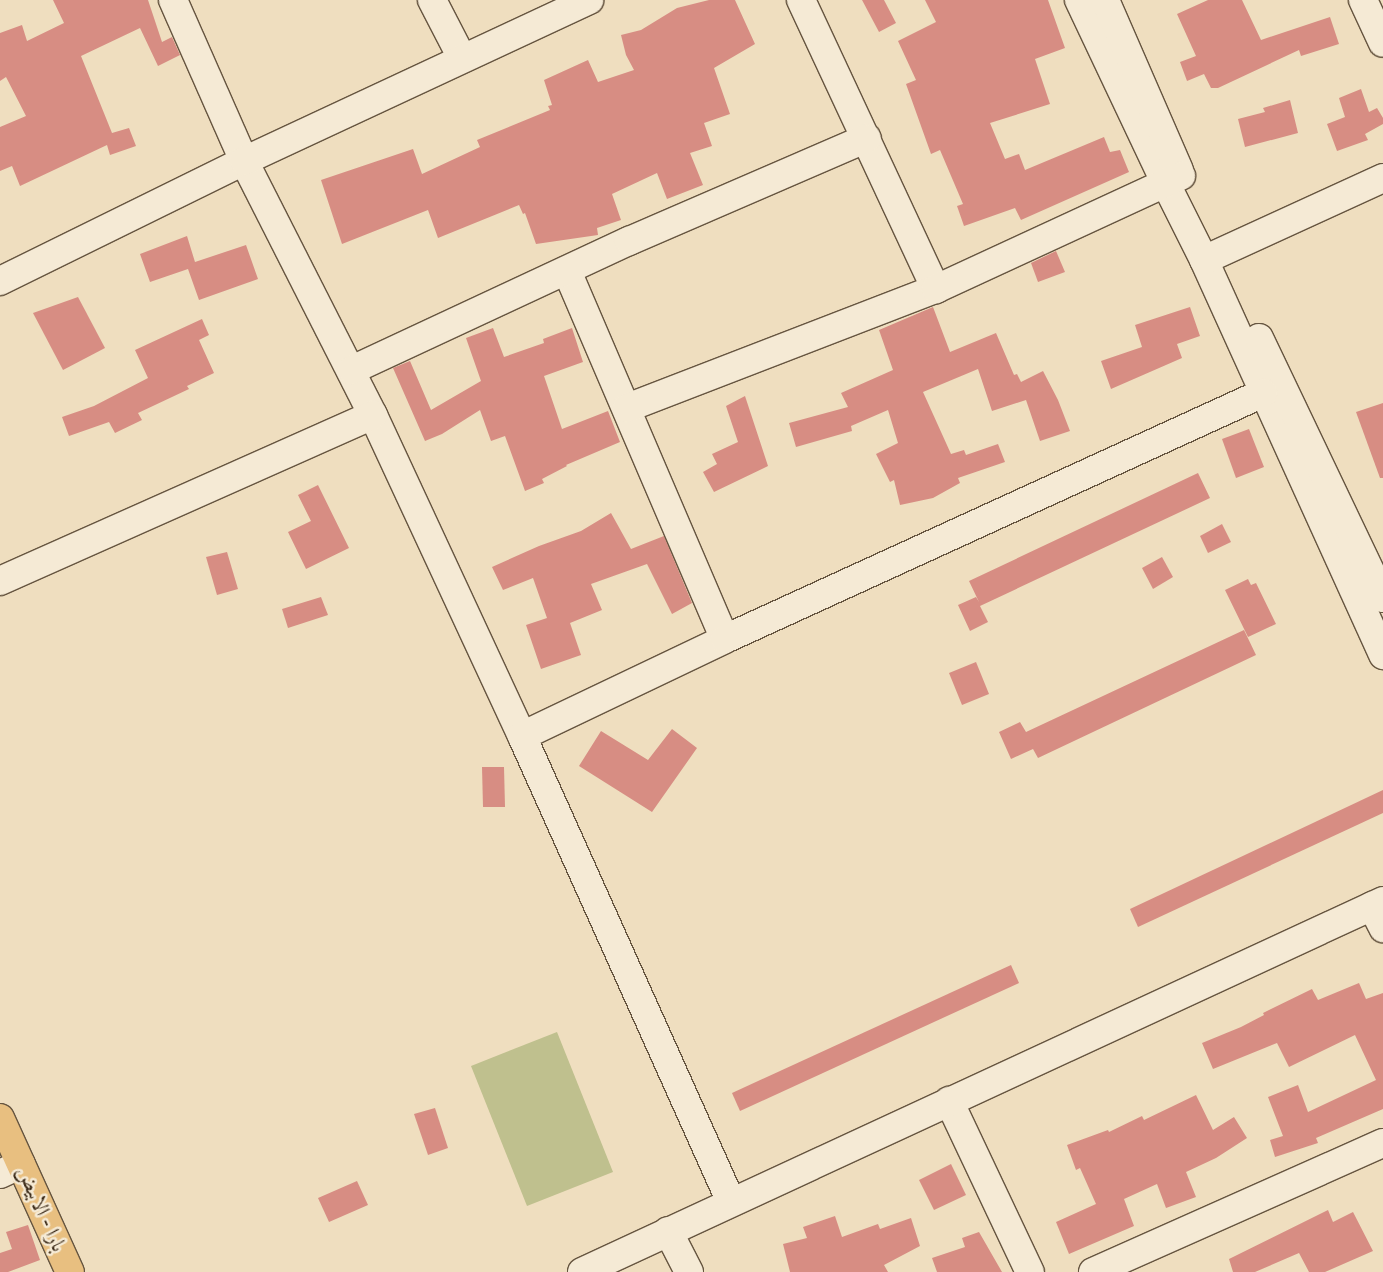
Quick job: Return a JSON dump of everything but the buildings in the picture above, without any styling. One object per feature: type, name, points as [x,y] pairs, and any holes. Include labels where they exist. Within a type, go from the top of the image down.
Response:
[{"type":"main road","name":"بارا - الابيض","points":[[0,1118],[11,1169],[70,1272]]},
{"type":"street","points":[[173,0],[244,161],[352,370],[373,415],[522,736],[731,1202]]},
{"type":"street","points":[[432,0],[462,58]]},
{"type":"street","points":[[0,281],[244,161],[589,0]]},
{"type":"street","points":[[801,0],[936,289]]},
{"type":"street","points":[[1079,0],[1174,180],[1383,598]]},
{"type":"street","points":[[1105,0],[1174,180]]},
{"type":"street","points":[[1363,0],[1383,43]]},
{"type":"street","points":[[352,370],[629,241],[867,138]]},
{"type":"street","points":[[1211,256],[1383,178]]},
{"type":"street","points":[[627,408],[936,289],[1174,180]]},
{"type":"street","points":[[1211,256],[1263,393],[1383,655]]},
{"type":"street","points":[[567,271],[725,639]]},
{"type":"street","points":[[522,736],[725,639],[1263,393]]},
{"type":"street","points":[[0,581],[373,415]]},
{"type":"street","points":[[582,1272],[949,1102],[1379,912]]},
{"type":"street","points":[[949,1102],[1030,1272]]},
{"type":"street","points":[[1093,1272],[1383,1143]]},
{"type":"street","points":[[668,1232],[689,1272]]},
{"type":"green space","points":[[557,1032],[613,1172],[527,1206],[471,1066]]}]
